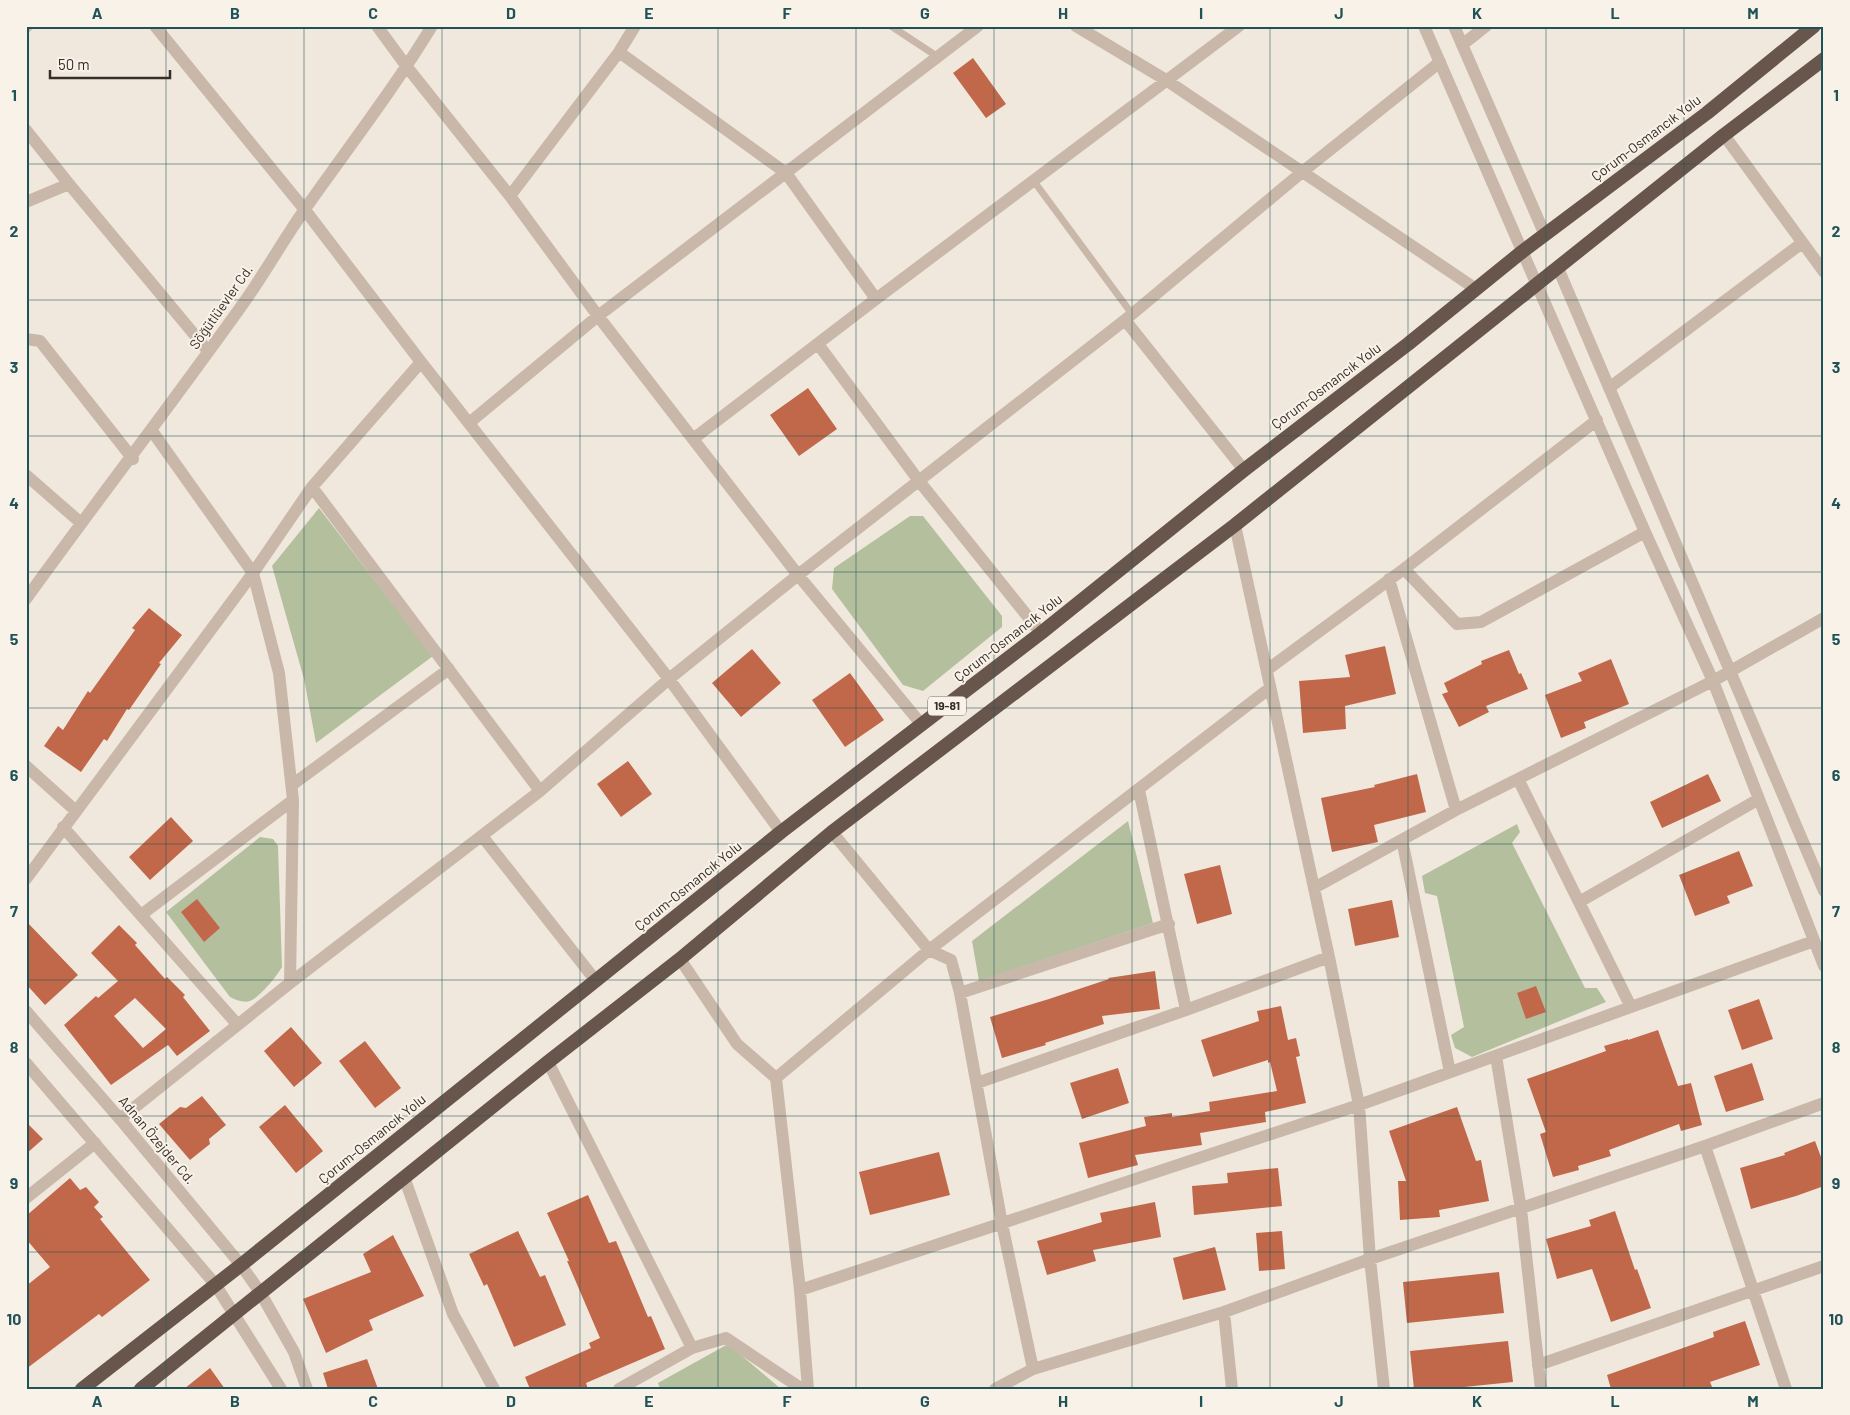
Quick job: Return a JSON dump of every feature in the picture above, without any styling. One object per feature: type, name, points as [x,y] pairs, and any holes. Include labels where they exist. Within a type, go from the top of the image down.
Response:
[{"type":"highway","name":"Çorum-Osmancık Yolu","points":[[82,1389],[781,832],[1041,633],[1244,470],[1408,344],[1523,251],[1707,113],[1814,26]]},
{"type":"highway","name":"19-81","points":[[141,1389],[548,1062],[680,959],[832,832],[1235,525],[1724,136],[1824,59]]},
{"type":"street","points":[[155,26],[304,210],[669,679],[781,832]]},
{"type":"street","points":[[377,26],[407,67],[510,196],[598,316],[798,574],[922,725]]},
{"type":"street","name":"Söğütlüevler Cd.","points":[[26,599],[80,523],[132,458],[246,299],[304,210],[407,67],[432,26]]},
{"type":"street","points":[[510,196],[619,52],[635,26]]},
{"type":"street","points":[[469,424],[598,316],[978,26]]},
{"type":"street","points":[[1076,26],[1166,80],[1301,173],[1476,289]]},
{"type":"street","points":[[693,439],[876,298],[1239,26]]},
{"type":"street","points":[[1424,26],[1645,532],[1714,681],[1824,966]]},
{"type":"street","points":[[1454,26],[1545,235]]},
{"type":"street","points":[[1462,44],[1486,26]]},
{"type":"street","points":[[619,52],[786,173],[876,298]]},
{"type":"street","points":[[120,1119],[237,1024],[540,791],[669,679],[798,574],[1129,317],[1301,173],[1440,62]]},
{"type":"street","points":[[26,130],[208,351]]},
{"type":"street","points":[[1724,136],[1824,272]]},
{"type":"street","points":[[26,202],[69,184]]},
{"type":"street","points":[[1609,388],[1802,243]]},
{"type":"street","points":[[1558,268],[1824,891]]},
{"type":"street","points":[[1129,317],[1244,470]]},
{"type":"street","points":[[26,339],[40,341],[132,458]]},
{"type":"street","points":[[818,344],[919,481],[1041,633]]},
{"type":"street","points":[[26,879],[253,573],[312,487],[421,362]]},
{"type":"street","points":[[1266,670],[1404,568],[1597,420]]},
{"type":"street","points":[[152,430],[253,573],[279,673],[294,800],[290,983]]},
{"type":"street","points":[[26,475],[80,523]]},
{"type":"street","points":[[312,487],[540,791]]},
{"type":"street","points":[[1235,525],[1329,957],[1359,1105],[1370,1260],[1384,1389]]},
{"type":"street","points":[[1404,568],[1457,624],[1481,622],[1645,532]]},
{"type":"street","points":[[1389,579],[1456,810]]},
{"type":"street","points":[[1314,888],[1456,810],[1714,681],[1824,618]]},
{"type":"street","points":[[292,785],[449,669]]},
{"type":"street","points":[[776,1078],[929,950],[1270,688]]},
{"type":"street","points":[[26,766],[76,811]]},
{"type":"street","points":[[1518,779],[1631,1007]]},
{"type":"street","points":[[1139,790],[1186,1010]]},
{"type":"street","points":[[141,915],[294,800]]},
{"type":"street","points":[[1579,902],[1759,800]]},
{"type":"street","points":[[64,827],[237,1024]]},
{"type":"street","points":[[832,832],[929,950],[951,960],[960,993],[1002,1224],[1034,1369]]},
{"type":"street","points":[[482,836],[596,981]]},
{"type":"street","points":[[1402,840],[1450,1072]]},
{"type":"street","points":[[960,993],[1169,924]]},
{"type":"street","points":[[800,1290],[1359,1105],[1814,941]]},
{"type":"street","points":[[977,1083],[1186,1010],[1329,957]]},
{"type":"street","points":[[680,959],[737,1044],[776,1078],[800,1290],[808,1389]]},
{"type":"street","name":"Adnan Özejder Cd.","points":[[26,1011],[120,1119],[241,1264],[260,1292],[294,1352],[307,1389]]},
{"type":"street","points":[[1496,1056],[1521,1209],[1541,1389]]},
{"type":"street","points":[[548,1062],[692,1348]]},
{"type":"street","points":[[26,1063],[215,1284],[281,1389]]},
{"type":"street","points":[[995,1389],[1034,1369],[1224,1312],[1824,1103]]},
{"type":"street","points":[[26,1198],[95,1143]]},
{"type":"street","points":[[1705,1146],[1786,1389]]},
{"type":"street","points":[[404,1177],[453,1314],[494,1389]]},
{"type":"street","points":[[1538,1365],[1824,1266]]},
{"type":"street","points":[[1224,1312],[1232,1389]]},
{"type":"street","points":[[619,1389],[692,1348],[726,1338],[802,1389]]},
{"type":"lane","points":[[891,26],[938,57]]},
{"type":"lane","points":[[1033,180],[1129,317]]},
{"type":"green space","points":[[319,508],[433,656],[316,743],[304,679],[272,566]]},
{"type":"green space","points":[[910,516],[923,516],[1002,616],[1002,627],[923,691],[903,685],[832,589],[834,568]]},
{"type":"green space","points":[[1128,821],[1153,923],[979,981],[972,941]]},
{"type":"green space","points":[[1517,824],[1520,832],[1512,843],[1585,988],[1597,988],[1606,1002],[1472,1057],[1455,1048],[1451,1035],[1464,1027],[1437,896],[1425,893],[1422,876]]},
{"type":"green space","points":[[260,837],[273,839],[278,846],[282,967],[259,995],[247,1002],[230,997],[166,912]]},
{"type":"green space","points":[[728,1344],[781,1389],[660,1389],[658,1383]]},
{"type":"building","points":[[973,58],[1006,104],[986,118],[953,73]]},
{"type":"building","points":[[808,388],[837,429],[799,456],[770,415]]},
{"type":"building","points":[[149,608],[182,635],[159,663],[161,664],[129,710],[127,709],[107,741],[104,739],[81,772],[44,746],[58,726],[63,730],[88,691],[90,693],[135,630],[132,628]]},
{"type":"building","points":[[1385,646],[1396,694],[1345,706],[1346,729],[1303,733],[1299,681],[1350,677],[1345,655]]},
{"type":"building","points":[[752,649],[781,683],[741,717],[712,683]]},
{"type":"building","points":[[1509,650],[1519,674],[1521,673],[1528,689],[1486,706],[1489,712],[1459,727],[1442,694],[1448,692],[1444,683],[1482,664],[1481,661]]},
{"type":"building","points":[[1611,659],[1629,704],[1584,722],[1586,728],[1561,738],[1545,695],[1582,681],[1578,673]]},
{"type":"building","points":[[850,673],[884,720],[845,747],[812,700]]},
{"type":"building","points":[[628,761],[652,794],[621,817],[597,784]]},
{"type":"building","points":[[1417,774],[1426,812],[1374,825],[1378,842],[1332,852],[1321,798],[1375,787],[1374,785]]},
{"type":"building","points":[[1708,774],[1721,801],[1662,828],[1650,802]]},
{"type":"building","points":[[171,817],[193,841],[150,880],[129,857]]},
{"type":"building","points":[[1739,851],[1753,886],[1727,896],[1730,903],[1695,916],[1679,875]]},
{"type":"building","points":[[1220,865],[1232,914],[1197,924],[1184,874]]},
{"type":"building","points":[[197,899],[220,928],[204,942],[181,912]]},
{"type":"building","points":[[1392,900],[1399,937],[1355,946],[1348,909]]},
{"type":"building","points":[[26,921],[78,975],[45,1005],[26,984]]},
{"type":"building","points":[[119,925],[137,943],[135,945],[165,979],[167,977],[185,995],[183,997],[210,1031],[177,1056],[168,1045],[111,1085],[64,1025],[96,996],[98,998],[118,981],[91,953]],"holes":[[[135,998],[166,1029],[143,1048],[114,1016]]]},
{"type":"building","points":[[1155,971],[1160,1009],[1102,1016],[1104,1024],[1045,1043],[1046,1045],[1002,1058],[990,1017],[1108,978]]},
{"type":"building","points":[[1536,986],[1546,1012],[1526,1019],[1517,993]]},
{"type":"building","points":[[1759,999],[1773,1039],[1742,1050],[1728,1010]]},
{"type":"building","points":[[1281,1006],[1288,1040],[1296,1038],[1300,1056],[1296,1057],[1306,1103],[1265,1112],[1266,1122],[1200,1133],[1202,1145],[1135,1155],[1138,1165],[1088,1178],[1079,1143],[1146,1126],[1144,1117],[1172,1113],[1172,1117],[1210,1111],[1209,1102],[1277,1091],[1268,1060],[1213,1077],[1201,1040],[1259,1021],[1257,1011]]},
{"type":"building","points":[[291,1027],[322,1063],[294,1087],[264,1051]]},
{"type":"building","points":[[1658,1030],[1678,1086],[1691,1083],[1702,1125],[1681,1131],[1679,1124],[1609,1150],[1611,1156],[1578,1166],[1579,1170],[1553,1177],[1540,1134],[1546,1132],[1527,1079],[1606,1051],[1604,1046]]},
{"type":"building","points":[[365,1041],[401,1088],[375,1108],[339,1061]]},
{"type":"building","points":[[1752,1063],[1764,1100],[1726,1112],[1714,1076]]},
{"type":"building","points":[[1118,1068],[1129,1103],[1082,1119],[1070,1083]]},
{"type":"building","points":[[202,1096],[226,1125],[209,1139],[210,1144],[190,1160],[159,1124],[180,1107],[186,1108]]},
{"type":"building","points":[[285,1105],[323,1151],[296,1173],[259,1127]]},
{"type":"building","points":[[1457,1107],[1476,1161],[1481,1160],[1489,1201],[1439,1210],[1440,1217],[1400,1220],[1398,1181],[1406,1181],[1389,1131]]},
{"type":"building","points":[[26,1122],[43,1139],[26,1154]]},
{"type":"building","points":[[1815,1141],[1824,1165],[1824,1186],[1751,1209],[1740,1168],[1785,1155],[1784,1153]]},
{"type":"building","points":[[939,1152],[950,1195],[870,1215],[859,1172]]},
{"type":"building","points":[[1278,1168],[1282,1206],[1194,1215],[1192,1186],[1228,1183],[1227,1173]]},
{"type":"building","points":[[70,1178],[80,1190],[86,1187],[99,1202],[94,1207],[103,1217],[100,1219],[150,1280],[102,1317],[99,1314],[26,1369],[26,1286],[50,1267],[26,1239],[26,1216]]},
{"type":"building","points":[[588,1195],[609,1243],[616,1241],[648,1317],[651,1316],[665,1349],[586,1383],[588,1389],[530,1389],[525,1377],[591,1348],[589,1343],[600,1338],[567,1261],[569,1261],[547,1213]]},
{"type":"building","points":[[1155,1202],[1161,1237],[1093,1250],[1096,1261],[1047,1275],[1037,1241],[1102,1222],[1100,1213]]},
{"type":"building","points":[[1615,1211],[1635,1270],[1637,1269],[1651,1308],[1611,1322],[1592,1269],[1557,1279],[1546,1239],[1591,1226],[1589,1220]]},
{"type":"building","points":[[518,1231],[540,1277],[545,1275],[566,1325],[514,1347],[487,1284],[484,1286],[469,1254]]},
{"type":"building","points":[[1282,1231],[1285,1269],[1259,1271],[1256,1233]]},
{"type":"building","points":[[393,1235],[424,1296],[369,1320],[373,1330],[326,1353],[303,1299],[371,1272],[363,1254]]},
{"type":"building","points":[[1215,1247],[1226,1290],[1183,1300],[1173,1258]]},
{"type":"building","points":[[1499,1272],[1504,1313],[1407,1323],[1403,1282]]},
{"type":"building","points":[[1745,1321],[1760,1365],[1710,1382],[1713,1389],[1611,1389],[1607,1375],[1714,1337],[1713,1332]]},
{"type":"building","points":[[1508,1341],[1513,1382],[1445,1389],[1414,1389],[1410,1351]]},
{"type":"building","points":[[367,1359],[378,1389],[328,1389],[323,1373]]},
{"type":"building","points":[[210,1368],[225,1389],[184,1389]]}]
